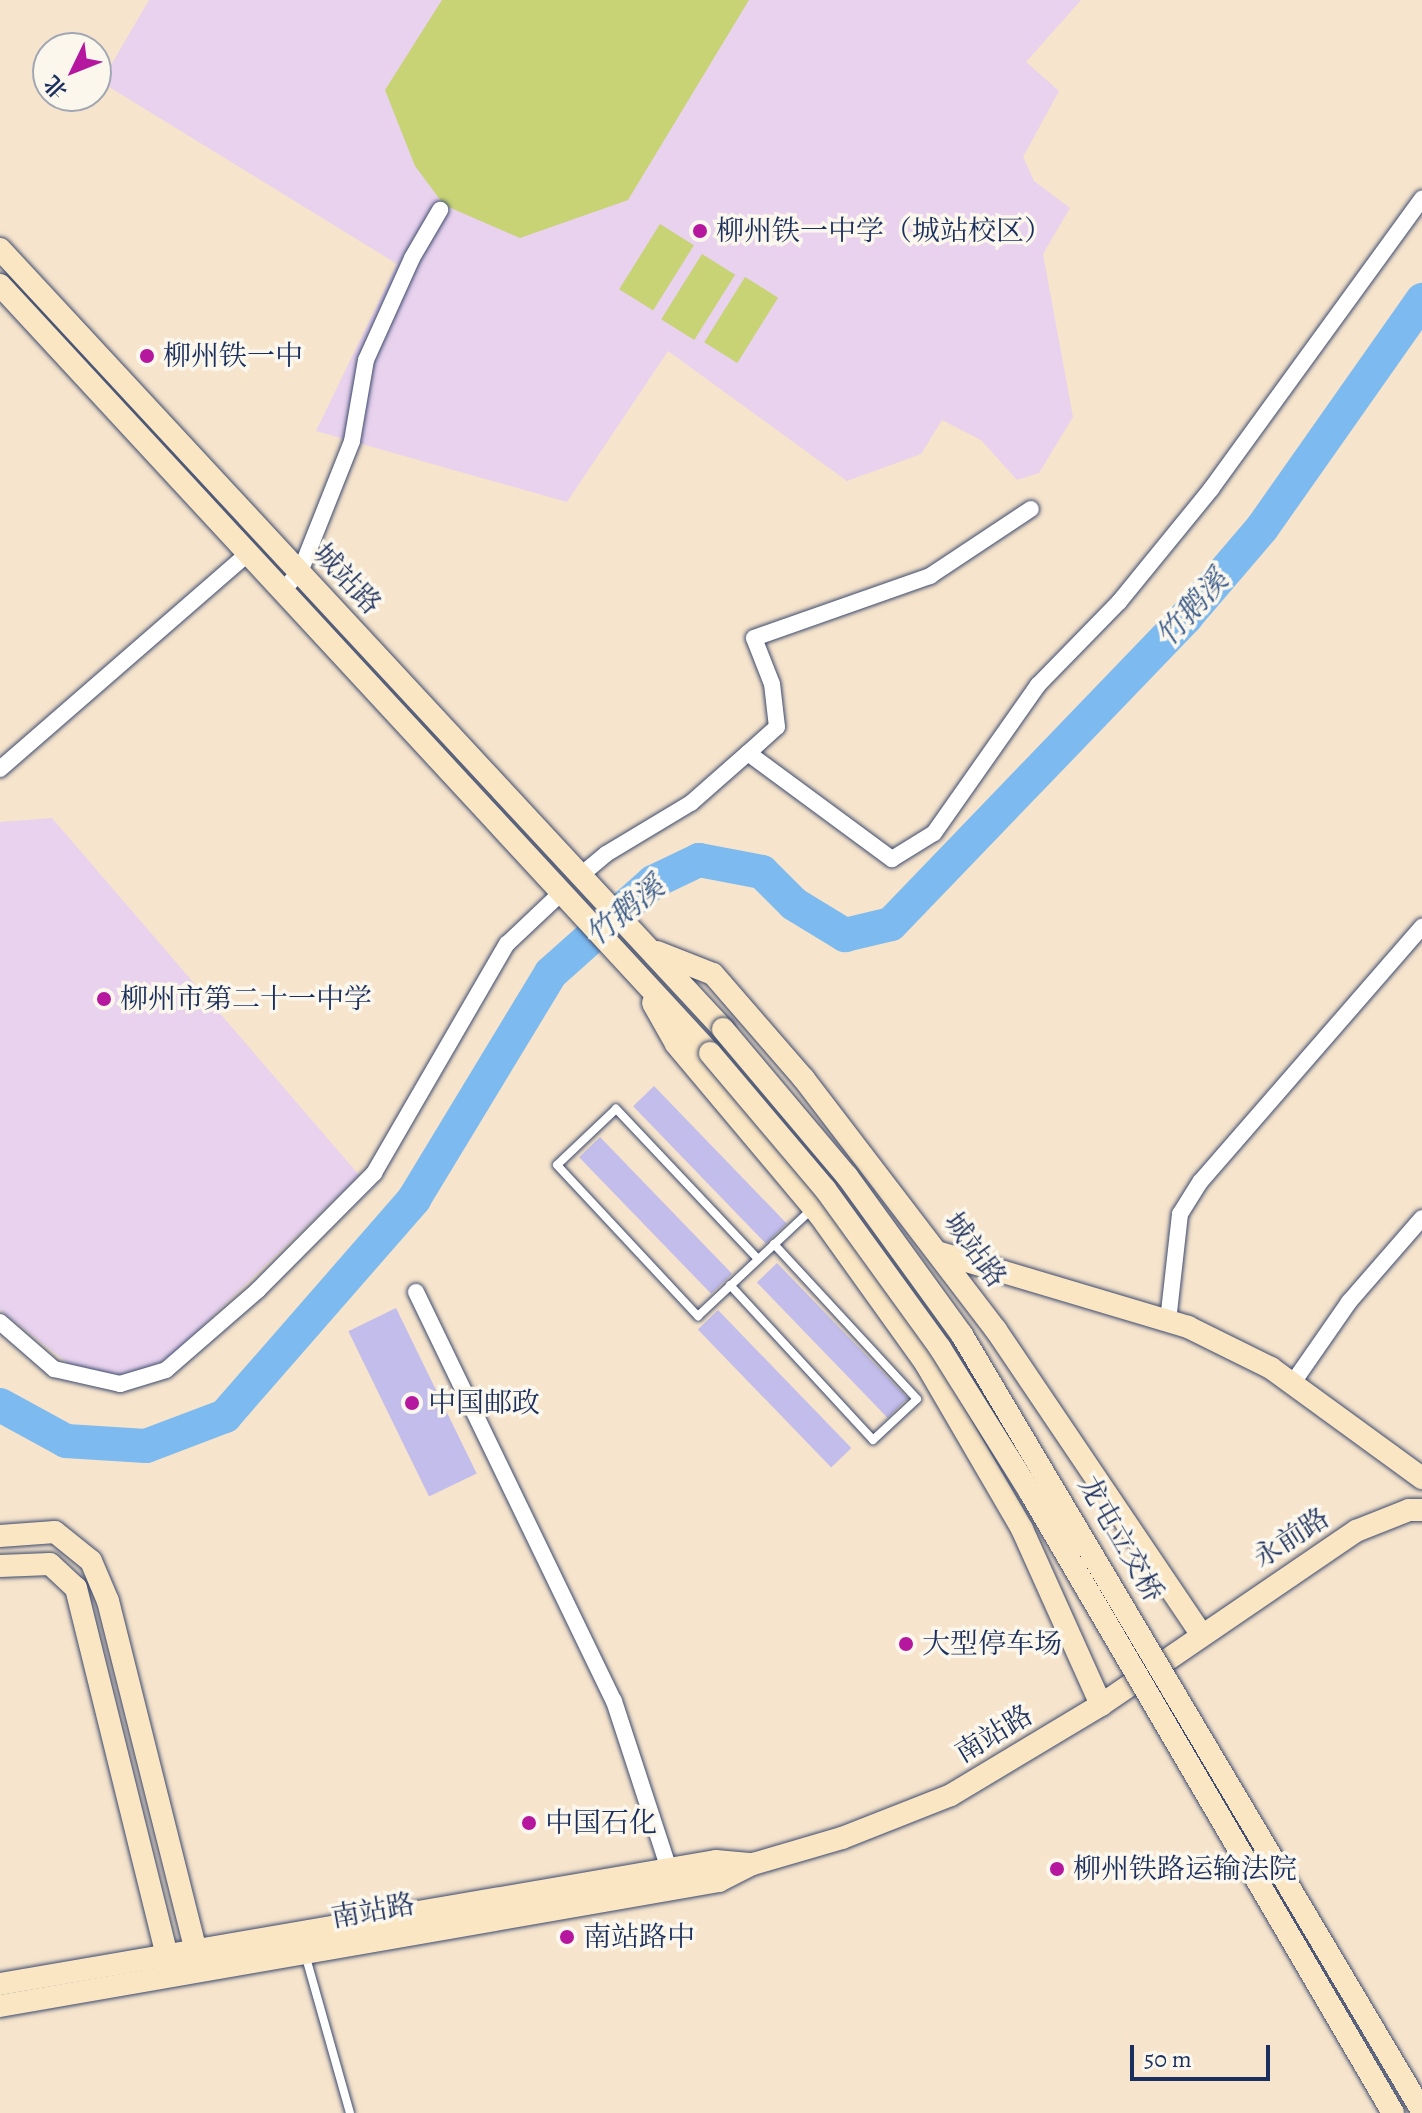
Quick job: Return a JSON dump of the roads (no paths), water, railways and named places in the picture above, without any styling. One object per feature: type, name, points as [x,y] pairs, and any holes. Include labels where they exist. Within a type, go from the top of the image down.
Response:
[{"type":"main road","name":"城站路","points":[[0,249],[723,1029]]},
{"type":"main road","name":"城站路","points":[[0,285],[710,1053]]},
{"type":"main road","name":"城站路","points":[[648,946],[713,974],[804,1079],[940,1253],[1121,1509],[1202,1635]]},
{"type":"main road","name":"城站路","points":[[629,963],[676,1044],[813,1207],[970,1434],[1022,1529],[1101,1705]]},
{"type":"main road","name":"龙屯立交桥","points":[[723,1029],[847,1176],[962,1335],[1422,2111]]},
{"type":"main road","name":"龙屯立交桥","points":[[710,1053],[825,1189],[940,1348],[1030,1492],[1393,2113]]},
{"type":"main road","points":[[940,1253],[1168,1321],[1271,1368],[1422,1478]]},
{"type":"main road","name":"永前路","points":[[1202,1635],[1356,1531],[1409,1510],[1422,1510]]},
{"type":"main road","points":[[0,1536],[55,1532],[91,1561],[108,1601],[199,1961]]},
{"type":"main road","points":[[0,1566],[50,1564],[76,1588],[170,1966]]},
{"type":"main road","name":"南站路","points":[[199,1961],[305,1953],[719,1881],[753,1864],[842,1838],[951,1795],[1101,1705],[1202,1635]]},
{"type":"main road","name":"南站路","points":[[0,2006],[170,1966],[669,1869],[716,1861],[753,1864]]},
{"type":"main road","name":"南站路","points":[[0,1984],[170,1966]]},
{"type":"street","points":[[748,753],[892,859],[934,833],[1038,685],[1119,602],[1211,489],[1422,199]]},
{"type":"street","points":[[282,591],[300,572],[352,441],[366,360],[412,258],[440,210]]},
{"type":"street","points":[[586,881],[606,854],[691,803],[777,727],[772,684],[754,638],[930,576],[1031,509]]},
{"type":"street","points":[[0,769],[247,554]]},
{"type":"street","points":[[0,1322],[54,1369],[120,1384],[166,1370],[258,1290],[374,1173],[507,944],[569,897]]},
{"type":"street","points":[[1168,1321],[1180,1214],[1201,1181],[1422,927]]},
{"type":"street","points":[[1292,1384],[1349,1302],[1422,1218]]},
{"type":"street","points":[[416,1292],[614,1701],[669,1869]]},
{"type":"lane","points":[[758,1259],[616,1109],[557,1165],[698,1316],[813,1207]]},
{"type":"lane","points":[[730,1285],[873,1440],[917,1399],[774,1244]]},
{"type":"lane","points":[[305,1953],[350,2113]]},
{"type":"waterway","name":"竹鹅溪","points":[[0,1405],[66,1441],[146,1446],[225,1416],[414,1199],[551,973],[653,882],[699,860],[762,872],[794,904],[845,935],[891,924],[1186,617],[1262,528],[1422,300]]},
{"type":"place","name":"柳州铁一中学（城站校区）","points":[[700,231]]},
{"type":"place","name":"柳州铁一中","points":[[147,356]]},
{"type":"place","name":"柳州市第二十一中学","points":[[104,999]]},
{"type":"place","name":"中国邮政","points":[[412,1403]]},
{"type":"place","name":"大型停车场","points":[[906,1644]]},
{"type":"place","name":"中国石化","points":[[529,1823]]},
{"type":"place","name":"柳州铁路运输法院","points":[[1057,1869]]},
{"type":"place","name":"南站路中","points":[[567,1937]]}]
